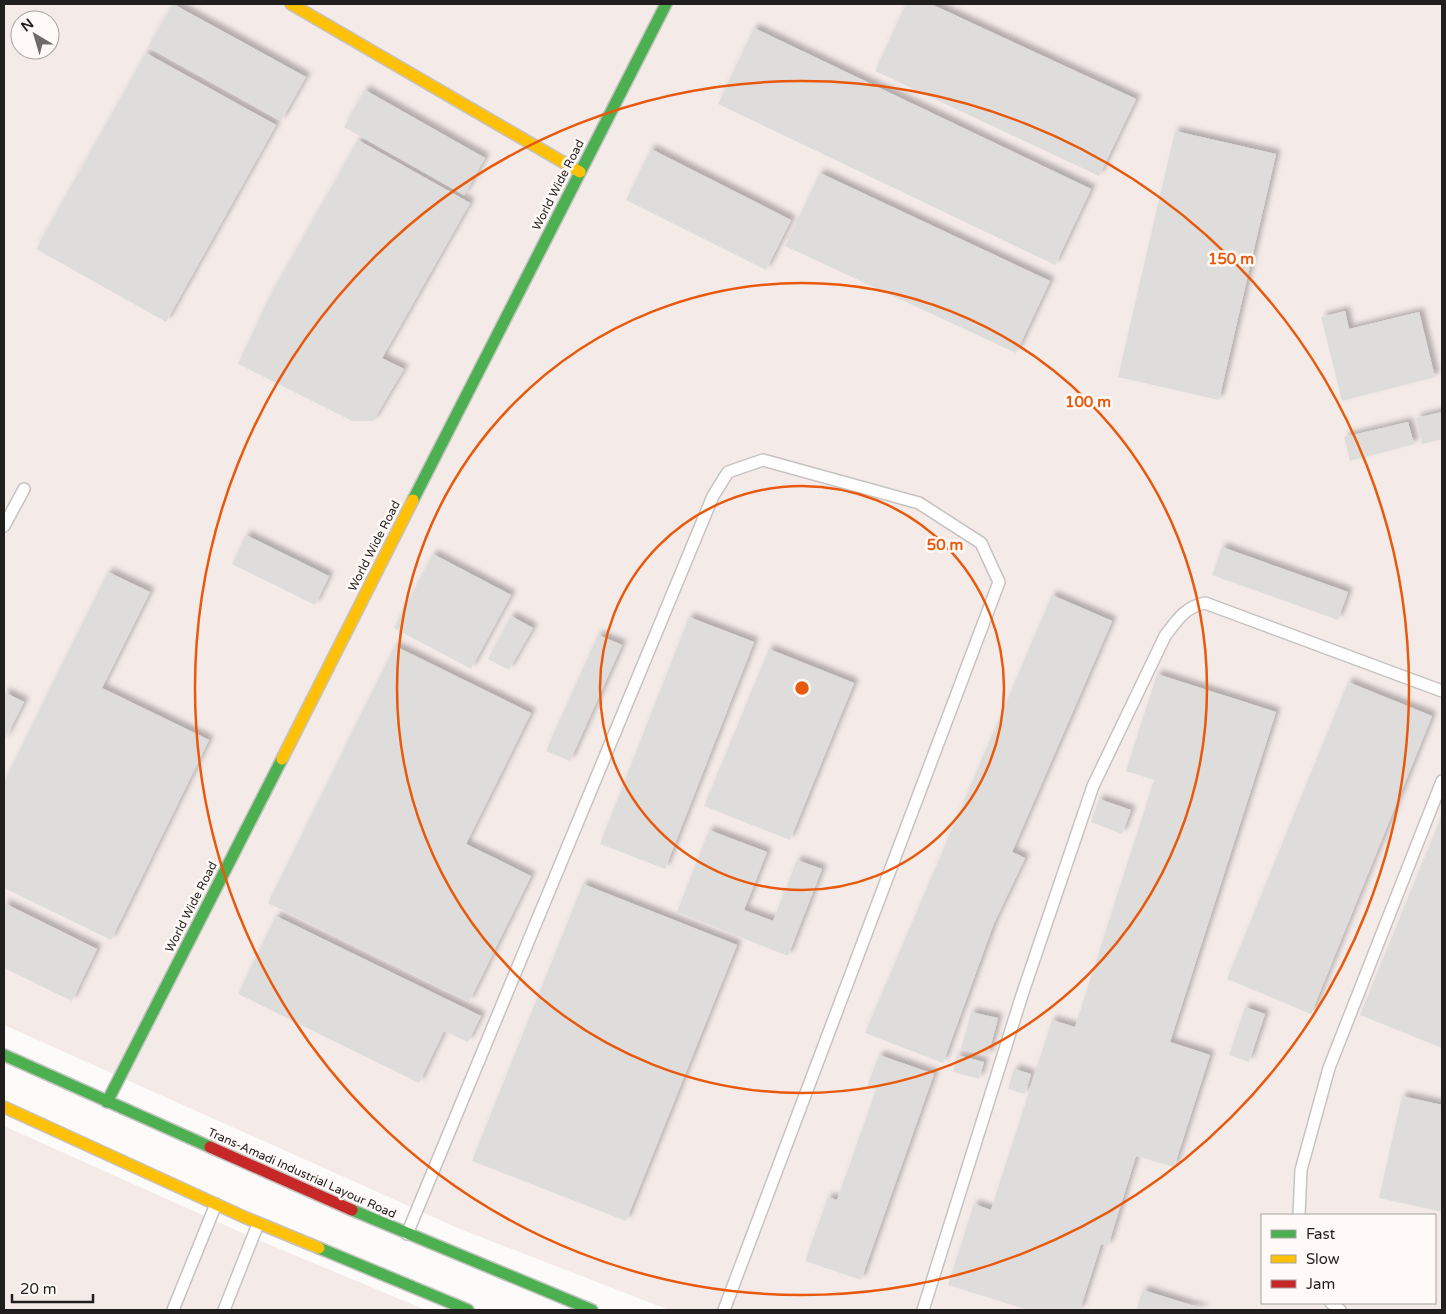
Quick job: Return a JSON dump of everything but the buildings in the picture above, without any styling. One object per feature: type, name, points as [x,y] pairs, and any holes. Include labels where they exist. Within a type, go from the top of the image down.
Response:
[{"type":"street","points":[[291,4],[580,172]]},
{"type":"street","name":"World Wide Road","points":[[107,1102],[666,4]]},
{"type":"street","name":"Trans-Amadi Industrial Layour Road","points":[[4,1055],[407,1234],[592,1310]]},
{"type":"street","points":[[4,1107],[258,1224],[463,1309]]},
{"type":"lane","points":[[407,1234],[713,496],[728,472],[763,460],[919,503],[981,543],[999,582],[724,1310]]},
{"type":"lane","points":[[4,526],[24,489]]},
{"type":"lane","points":[[923,1310],[1022,995],[1093,786],[1165,636],[1180,616],[1192,605],[1206,602],[1442,691]]},
{"type":"lane","points":[[1299,1214],[1301,1170],[1329,1068],[1442,781]]},
{"type":"lane","points":[[173,1310],[216,1204]]},
{"type":"lane","points":[[224,1310],[258,1224]]},
{"type":"shaded area","points":[[4,4],[1442,4],[1442,1310],[669,1310],[460,1229],[4,1025]]},
{"type":"shaded area","points":[[4,1126],[256,1239],[426,1310],[4,1310]]},
{"type":"traffic: fast","points":[[413,500],[666,4]]},
{"type":"traffic: fast","points":[[107,1102],[282,759]]},
{"type":"traffic: fast","points":[[4,1055],[210,1147]]},
{"type":"traffic: fast","points":[[352,1210],[592,1310]]},
{"type":"traffic: fast","points":[[319,1248],[468,1310]]},
{"type":"traffic: slow","points":[[291,4],[580,172]]},
{"type":"traffic: slow","points":[[282,759],[413,500]]},
{"type":"traffic: slow","points":[[4,1107],[244,1217],[319,1248]]},
{"type":"traffic: jam","points":[[210,1147],[352,1210]]}]
